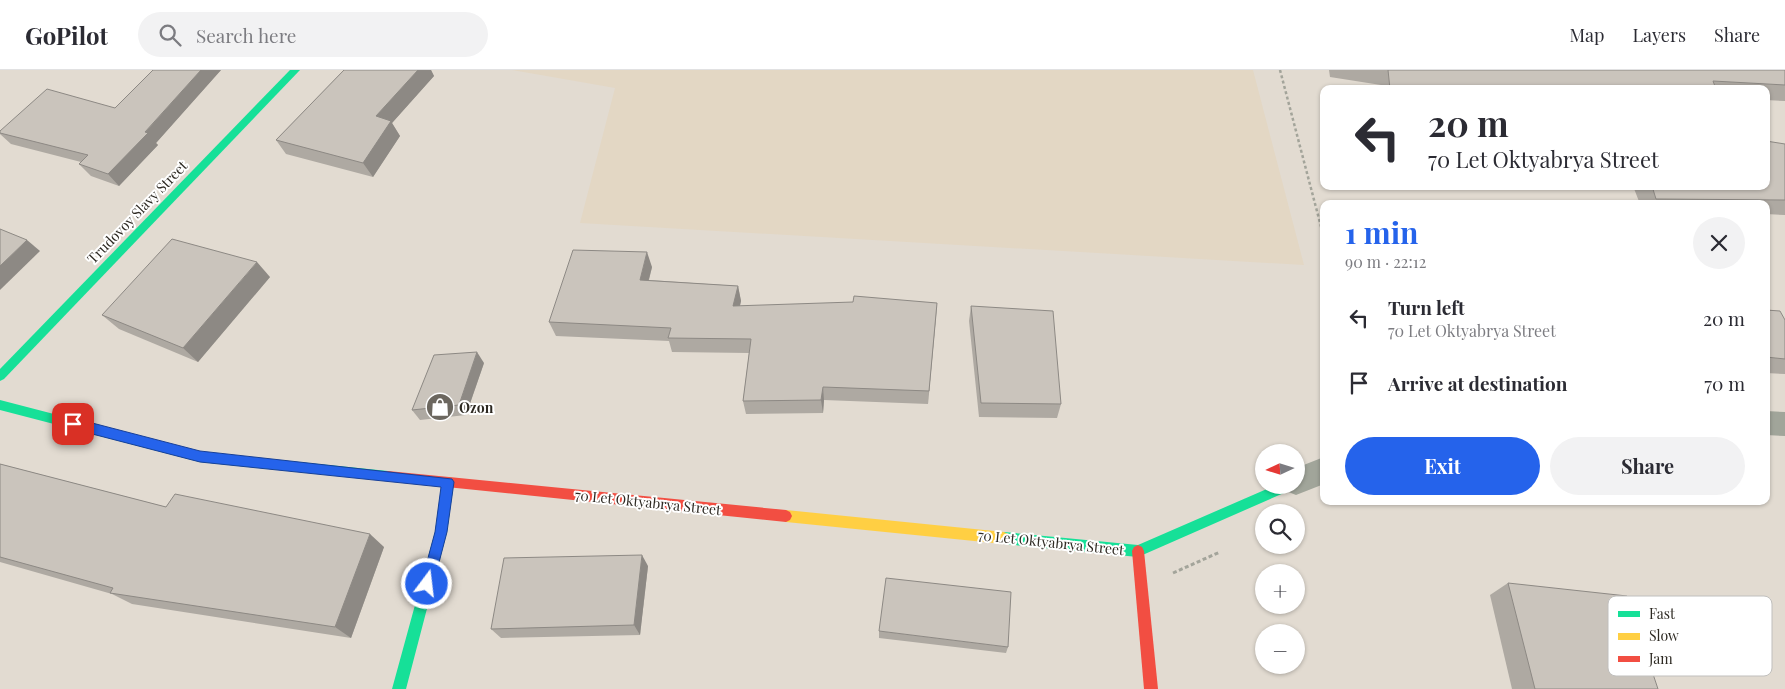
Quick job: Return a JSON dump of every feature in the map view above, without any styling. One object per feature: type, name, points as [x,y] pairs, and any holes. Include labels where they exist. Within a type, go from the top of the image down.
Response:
[{"type":"street","name":"Trudovoy Slavy Street","points":[[0,376],[295,70]]},
{"type":"street","name":"70 Let Oktyabrya Street","points":[[0,405],[200,456],[1138,551],[1268,494]]},
{"type":"street","points":[[1770,422],[1785,424]]},
{"type":"street","points":[[1305,478],[1320,472]]},
{"type":"street","points":[[399,689],[441,532],[448,482]]},
{"type":"street","points":[[1138,551],[1151,689]]},
{"type":"path","points":[[1280,70],[1320,223]]},
{"type":"shaded area","points":[[512,70],[1253,70],[1304,265],[580,223],[615,88]]},
{"type":"building","points":[[153,70],[201,70],[145,132],[148,133],[108,174],[79,164],[88,155],[0,133],[47,89],[115,108]]},
{"type":"building","points":[[344,70],[418,70],[376,116],[391,121],[363,163],[276,140]]},
{"type":"building","points":[[1388,70],[1785,70],[1785,85],[1713,81],[1714,85],[1390,85]]},
{"type":"building","points":[[1770,142],[1785,144],[1785,200],[1656,199],[1653,190],[1770,190]]},
{"type":"building","points":[[0,229],[27,240],[0,266]]},
{"type":"building","points":[[172,239],[257,262],[183,348],[102,315]]},
{"type":"building","points":[[573,250],[647,252],[640,280],[738,286],[733,306],[853,302],[854,296],[937,303],[929,391],[823,387],[821,400],[743,401],[751,339],[668,338],[671,328],[549,322]]},
{"type":"building","points":[[971,306],[1053,311],[1061,404],[981,403]]},
{"type":"building","points":[[1770,310],[1780,311],[1785,320],[1785,359],[1770,357]]},
{"type":"building","points":[[477,352],[459,405],[412,410],[434,355]]},
{"type":"building","points":[[0,464],[166,507],[175,494],[370,534],[335,627],[110,593],[113,588],[0,557]]},
{"type":"building","points":[[642,555],[634,625],[491,629],[504,558]]},
{"type":"building","points":[[886,578],[1011,592],[1008,647],[879,631]]},
{"type":"building","points":[[1508,583],[1627,596],[1608,596],[1608,676],[1654,676],[1658,689],[1535,689]]},
{"type":"traffic: fast","points":[[0,376],[295,70]]},
{"type":"traffic: fast","points":[[0,405],[200,457],[388,476]]},
{"type":"traffic: fast","points":[[399,689],[441,532],[448,482]]},
{"type":"traffic: fast","points":[[1004,538],[1138,551],[1268,494]]},
{"type":"traffic: slow","points":[[786,516],[1004,538]]},
{"type":"traffic: jam","points":[[388,476],[786,516]]},
{"type":"traffic: jam","points":[[1138,551],[1151,689]]},
{"type":"place","name":"Ozon","points":[[440,407]]},
{"type":"route","points":[[73,424],[200,456],[448,482],[441,532],[427,584]]}]
